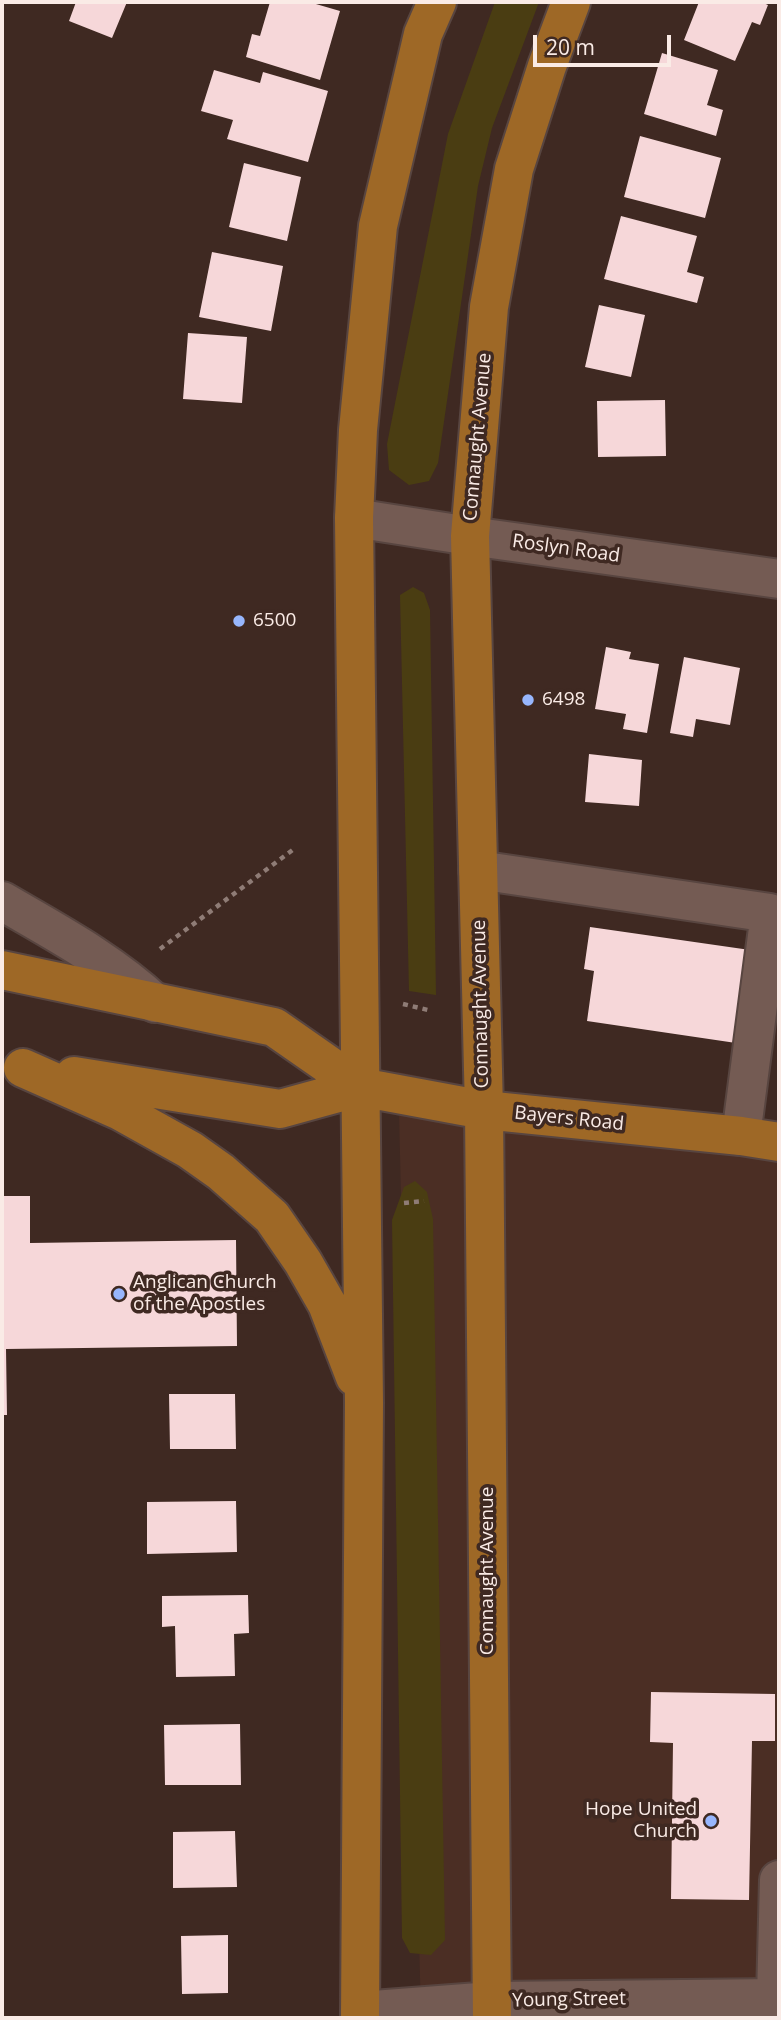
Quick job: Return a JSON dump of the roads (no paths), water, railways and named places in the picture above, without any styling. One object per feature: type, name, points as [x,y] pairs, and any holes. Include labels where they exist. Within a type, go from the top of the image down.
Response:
[{"type":"main road","points":[[360,2015],[364,1403],[354,518],[358,430],[378,226],[424,34],[437,2]]},
{"type":"main road","name":"Connaught Avenue","points":[[492,2010],[484,1110],[470,536],[489,307],[514,169],[571,2]]},
{"type":"main road","name":"Bayers Road","points":[[2,970],[274,1027],[360,1087],[484,1110],[779,1142]]},
{"type":"main road","points":[[12,1066],[120,1111],[190,1150],[221,1172],[272,1217],[303,1262],[327,1304],[364,1403]]},
{"type":"main road","name":"Bayers Road","points":[[12,1066],[280,1109],[360,1087]]},
{"type":"street","name":"Roslyn Road","points":[[354,518],[779,579]]},
{"type":"street","points":[[478,870],[770,913],[741,1136]]},
{"type":"street","points":[[2,901],[131,981],[155,1003]]},
{"type":"street","points":[[778,1998],[779,1880]]},
{"type":"street","name":"Young Street","points":[[360,2015],[778,1998]]},
{"type":"place","name":"6500","points":[[239,621]]},
{"type":"place","name":"6498","points":[[528,700]]},
{"type":"place","name":"Anglican Church of the Apostles","points":[[119,1294]]},
{"type":"place","name":"Hope United Church","points":[[711,1821]]}]
